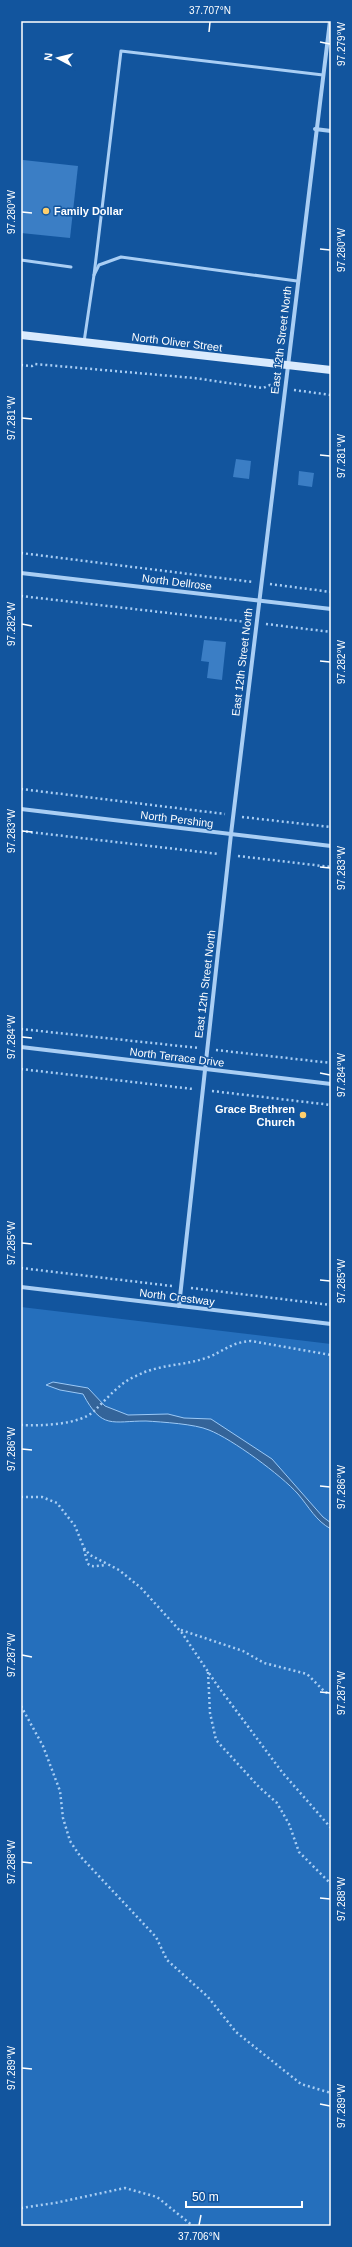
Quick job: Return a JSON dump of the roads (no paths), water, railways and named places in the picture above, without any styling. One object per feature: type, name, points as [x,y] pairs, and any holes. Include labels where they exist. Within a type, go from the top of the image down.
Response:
[{"type":"main road","name":"North Oliver Street","points":[[21,335],[331,370]]},
{"type":"street","name":"East 12th Street North","points":[[179,1306],[206,1049],[258,601],[315,129],[330,21]]},
{"type":"street","points":[[315,129],[331,131]]},
{"type":"street","name":"North Dellrose","points":[[21,574],[331,609]]},
{"type":"street","name":"North Pershing","points":[[21,809],[331,846]]},
{"type":"street","name":"North Terrace Drive","points":[[21,1047],[331,1084]]},
{"type":"street","name":"North Crestway","points":[[21,1287],[331,1324]]},
{"type":"lane","points":[[84,342],[94,275],[121,51],[323,75]]},
{"type":"lane","points":[[94,275],[99,265],[121,257],[297,281]]},
{"type":"lane","points":[[21,260],[71,266]]},
{"type":"place","name":"Family Dollar","points":[[46,211]]},
{"type":"place","name":"Grace Brethren Church","points":[[303,1115]]}]
